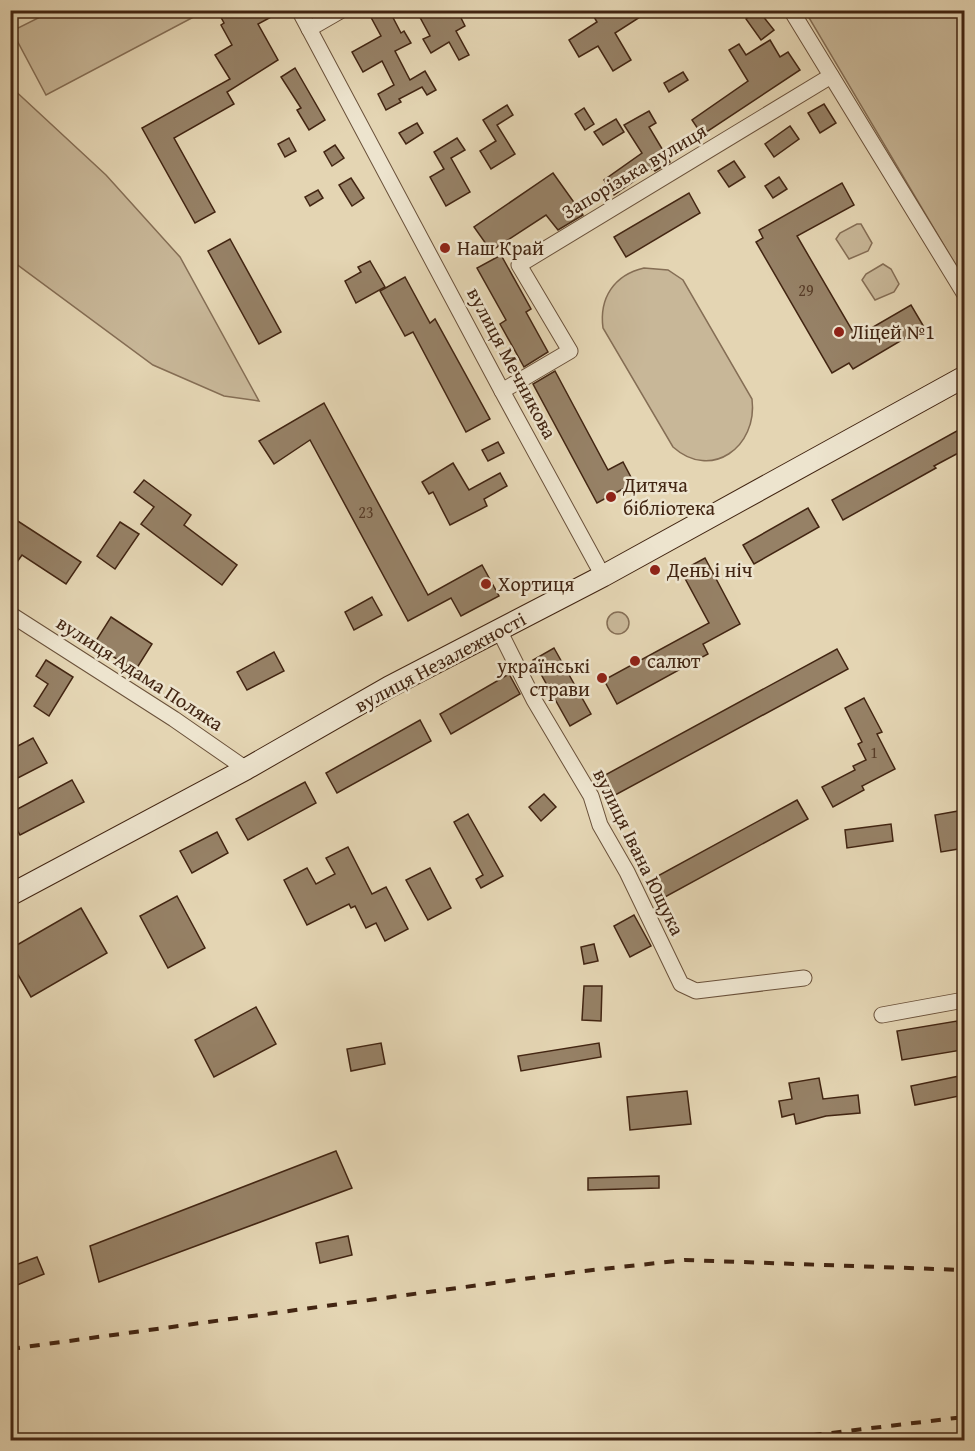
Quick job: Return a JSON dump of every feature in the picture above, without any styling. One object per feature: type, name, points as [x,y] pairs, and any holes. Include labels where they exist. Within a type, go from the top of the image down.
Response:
[{"type":"main road","name":"вулиця Незалежності","points":[[10,895],[246,769],[389,687],[603,576],[964,377]]},
{"type":"street","name":"вулиця Мечникова","points":[[299,10],[603,576]]},
{"type":"street","points":[[309,29],[342,10]]},
{"type":"street","points":[[791,10],[964,293]]},
{"type":"street","name":"Запорізька вулиця","points":[[502,391],[570,351],[519,265],[831,76]]},
{"type":"street","name":"вулиця Адама Поляка","points":[[10,614],[174,719],[246,769]]},
{"type":"street","name":"вулиця Івана Ющука","points":[[499,630],[534,700],[591,796],[600,825],[627,872],[681,984],[696,991],[804,978]]},
{"type":"street","points":[[882,1014],[964,1000]]},
{"type":"shaded area","points":[[205,10],[46,95],[12,31],[52,11]]},
{"type":"shaded area","points":[[805,11],[964,11],[964,279]]},
{"type":"shaded area","points":[[10,86],[106,175],[180,257],[259,401],[224,396],[153,365],[11,260]]},
{"type":"shaded area","points":[[861,224],[872,243],[868,251],[849,259],[836,239],[840,233]]},
{"type":"shaded area","points":[[883,264],[891,269],[899,284],[894,292],[875,300],[862,280],[866,274]]},
{"type":"shaded area","points":[[644,268],[668,270],[683,280],[752,399],[752,416],[748,432],[729,454],[702,461],[688,457],[673,447],[603,328],[604,307],[611,289],[624,276]]},
{"type":"shaded area","points":[[618,612],[626,615],[629,623],[626,631],[618,634],[610,631],[607,623],[610,615]]},
{"type":"building","points":[[217,10],[284,10],[258,24],[278,60],[227,92],[234,104],[174,138],[215,212],[195,223],[142,128],[230,79],[215,55],[232,45],[221,25],[224,23]]},
{"type":"building","points":[[367,10],[389,10],[401,33],[404,31],[411,43],[395,51],[410,80],[425,71],[436,90],[427,95],[422,87],[399,99],[401,102],[386,110],[378,94],[394,85],[382,61],[363,72],[352,52],[381,36]]},
{"type":"building","points":[[416,10],[457,10],[465,26],[456,31],[469,55],[459,60],[449,42],[431,53],[423,39],[430,36]]},
{"type":"building","points":[[590,10],[651,10],[615,33],[631,60],[613,71],[598,46],[579,57],[569,40],[597,22]]},
{"type":"building","points":[[758,10],[774,30],[761,40],[746,19]]},
{"type":"building","points":[[770,40],[780,57],[788,52],[800,70],[702,135],[692,120],[748,81],[729,50],[739,44],[746,55]]},
{"type":"building","points":[[295,68],[325,120],[309,130],[297,110],[301,108],[281,77]]},
{"type":"building","points":[[683,72],[688,80],[669,92],[664,83]]},
{"type":"building","points":[[824,104],[836,123],[820,133],[808,113]]},
{"type":"building","points":[[507,105],[513,115],[497,125],[515,154],[491,169],[480,151],[496,141],[483,120]]},
{"type":"building","points":[[584,108],[594,124],[585,130],[575,114]]},
{"type":"building","points":[[649,111],[656,123],[649,127],[670,162],[655,171],[653,168],[614,195],[604,180],[642,153],[624,125]]},
{"type":"building","points":[[616,119],[624,132],[603,145],[594,132]]},
{"type":"building","points":[[417,123],[423,133],[406,144],[399,133]]},
{"type":"building","points":[[790,126],[799,139],[774,157],[765,144]]},
{"type":"building","points":[[289,138],[296,151],[285,157],[278,144]]},
{"type":"building","points":[[457,138],[465,150],[451,158],[470,192],[446,206],[430,177],[444,169],[434,152]]},
{"type":"building","points":[[335,145],[344,158],[332,166],[324,152]]},
{"type":"building","points":[[734,161],[745,177],[729,187],[718,171]]},
{"type":"building","points":[[553,173],[583,215],[558,230],[546,215],[491,251],[474,227]]},
{"type":"building","points":[[779,177],[787,189],[773,198],[765,186]]},
{"type":"building","points":[[351,178],[364,198],[352,206],[339,185]]},
{"type":"building","points":[[842,183],[854,205],[797,236],[856,337],[911,305],[924,327],[853,369],[849,363],[832,373],[756,242],[763,238],[759,230]]},
{"type":"building","points":[[318,190],[323,198],[310,206],[305,197]]},
{"type":"building","points":[[689,193],[700,213],[626,257],[614,237]]},
{"type":"building","points":[[230,239],[281,332],[259,344],[208,251]]},
{"type":"building","points":[[501,255],[531,309],[526,312],[548,352],[524,367],[500,324],[506,320],[477,268]]},
{"type":"building","points":[[370,261],[385,287],[356,303],[345,281],[361,272],[358,267]]},
{"type":"building","points":[[405,277],[430,323],[435,319],[490,419],[466,432],[413,332],[405,336],[380,291]]},
{"type":"building","points":[[555,371],[608,470],[623,462],[634,483],[597,503],[533,384]]},
{"type":"building","points":[[324,403],[428,595],[482,565],[499,596],[461,616],[451,598],[408,621],[310,440],[274,464],[259,441]]},
{"type":"building","points":[[964,427],[964,450],[843,520],[832,500]]},
{"type":"building","points":[[498,442],[504,453],[488,461],[482,450]]},
{"type":"building","points":[[453,463],[469,490],[500,473],[507,486],[484,499],[487,506],[450,525],[433,492],[429,494],[422,482]]},
{"type":"building","points":[[144,480],[191,515],[184,525],[237,565],[222,585],[141,524],[154,507],[134,492]]},
{"type":"building","points":[[808,508],[819,527],[754,564],[743,545]]},
{"type":"building","points":[[10,516],[81,562],[66,584],[22,555],[10,572]]},
{"type":"building","points":[[120,522],[139,534],[115,569],[97,556]]},
{"type":"building","points":[[705,558],[740,624],[703,644],[708,654],[617,704],[604,680],[709,623],[681,571]]},
{"type":"building","points":[[372,597],[382,615],[354,630],[345,612]]},
{"type":"building","points":[[111,617],[152,644],[135,671],[94,644]]},
{"type":"building","points":[[554,648],[591,714],[570,726],[533,660]]},
{"type":"building","points":[[837,649],[848,669],[606,800],[596,780]]},
{"type":"building","points":[[274,652],[284,671],[247,690],[237,672]]},
{"type":"building","points":[[46,660],[73,677],[49,716],[34,706],[48,684],[36,676]]},
{"type":"building","points":[[509,674],[520,694],[451,734],[440,714]]},
{"type":"building","points":[[864,698],[882,732],[877,734],[895,769],[862,786],[864,790],[833,807],[822,787],[855,770],[853,766],[866,760],[858,744],[862,742],[845,708]]},
{"type":"building","points":[[420,720],[431,741],[337,793],[326,773]]},
{"type":"building","points":[[33,738],[47,763],[10,782],[10,750]]},
{"type":"building","points":[[72,780],[84,802],[20,835],[10,813]]},
{"type":"building","points":[[305,782],[316,803],[248,840],[236,819]]},
{"type":"building","points":[[544,794],[556,807],[541,821],[529,807]]},
{"type":"building","points":[[797,800],[808,819],[665,897],[654,878]]},
{"type":"building","points":[[964,810],[964,848],[941,852],[935,815]]},
{"type":"building","points":[[468,814],[503,876],[481,888],[476,879],[483,875],[454,822]]},
{"type":"building","points":[[891,824],[893,841],[847,848],[845,830]]},
{"type":"building","points":[[217,832],[228,853],[192,873],[180,851]]},
{"type":"building","points":[[348,847],[372,894],[386,887],[408,929],[385,941],[376,923],[366,928],[355,906],[351,908],[349,904],[307,925],[284,880],[307,868],[316,884],[335,874],[326,858]]},
{"type":"building","points":[[430,868],[451,908],[428,920],[406,880]]},
{"type":"building","points":[[177,896],[205,948],[168,968],[140,916]]},
{"type":"building","points":[[81,908],[107,953],[31,997],[10,961],[10,949]]},
{"type":"building","points":[[634,915],[651,946],[630,957],[614,926]]},
{"type":"building","points":[[594,944],[598,961],[584,964],[581,947]]},
{"type":"building","points":[[584,986],[602,986],[601,1021],[582,1020]]},
{"type":"building","points":[[256,1007],[276,1044],[214,1077],[195,1040]]},
{"type":"building","points":[[957,1021],[962,1050],[902,1060],[897,1031]]},
{"type":"building","points":[[381,1043],[385,1064],[351,1071],[347,1049]]},
{"type":"building","points":[[599,1043],[601,1057],[521,1071],[518,1056]]},
{"type":"building","points":[[964,1075],[964,1095],[915,1105],[911,1086]]},
{"type":"building","points":[[819,1078],[823,1099],[858,1095],[860,1113],[826,1116],[796,1124],[794,1114],[782,1117],[779,1101],[792,1099],[789,1083]]},
{"type":"building","points":[[687,1091],[691,1124],[630,1130],[627,1097]]},
{"type":"building","points":[[336,1151],[352,1188],[99,1282],[90,1246]]},
{"type":"building","points":[[659,1176],[659,1188],[588,1190],[588,1178]]},
{"type":"building","points":[[348,1236],[352,1255],[320,1263],[316,1243]]},
{"type":"building","points":[[37,1257],[44,1274],[10,1288],[10,1267]]},
{"type":"railway","points":[[10,1349],[575,1272],[685,1260],[964,1270]]},
{"type":"railway","points":[[772,1440],[964,1417]]},
{"type":"place","name":"Наш Край","points":[[445,248]]},
{"type":"place","name":"Ліцей №1","points":[[839,332]]},
{"type":"place","name":"Дитяча бібліотека","points":[[611,497]]},
{"type":"place","name":"День і ніч","points":[[655,570]]},
{"type":"place","name":"Хортиця","points":[[486,584]]},
{"type":"place","name":"салют","points":[[635,661]]},
{"type":"place","name":"українські страви","points":[[602,678]]}]
